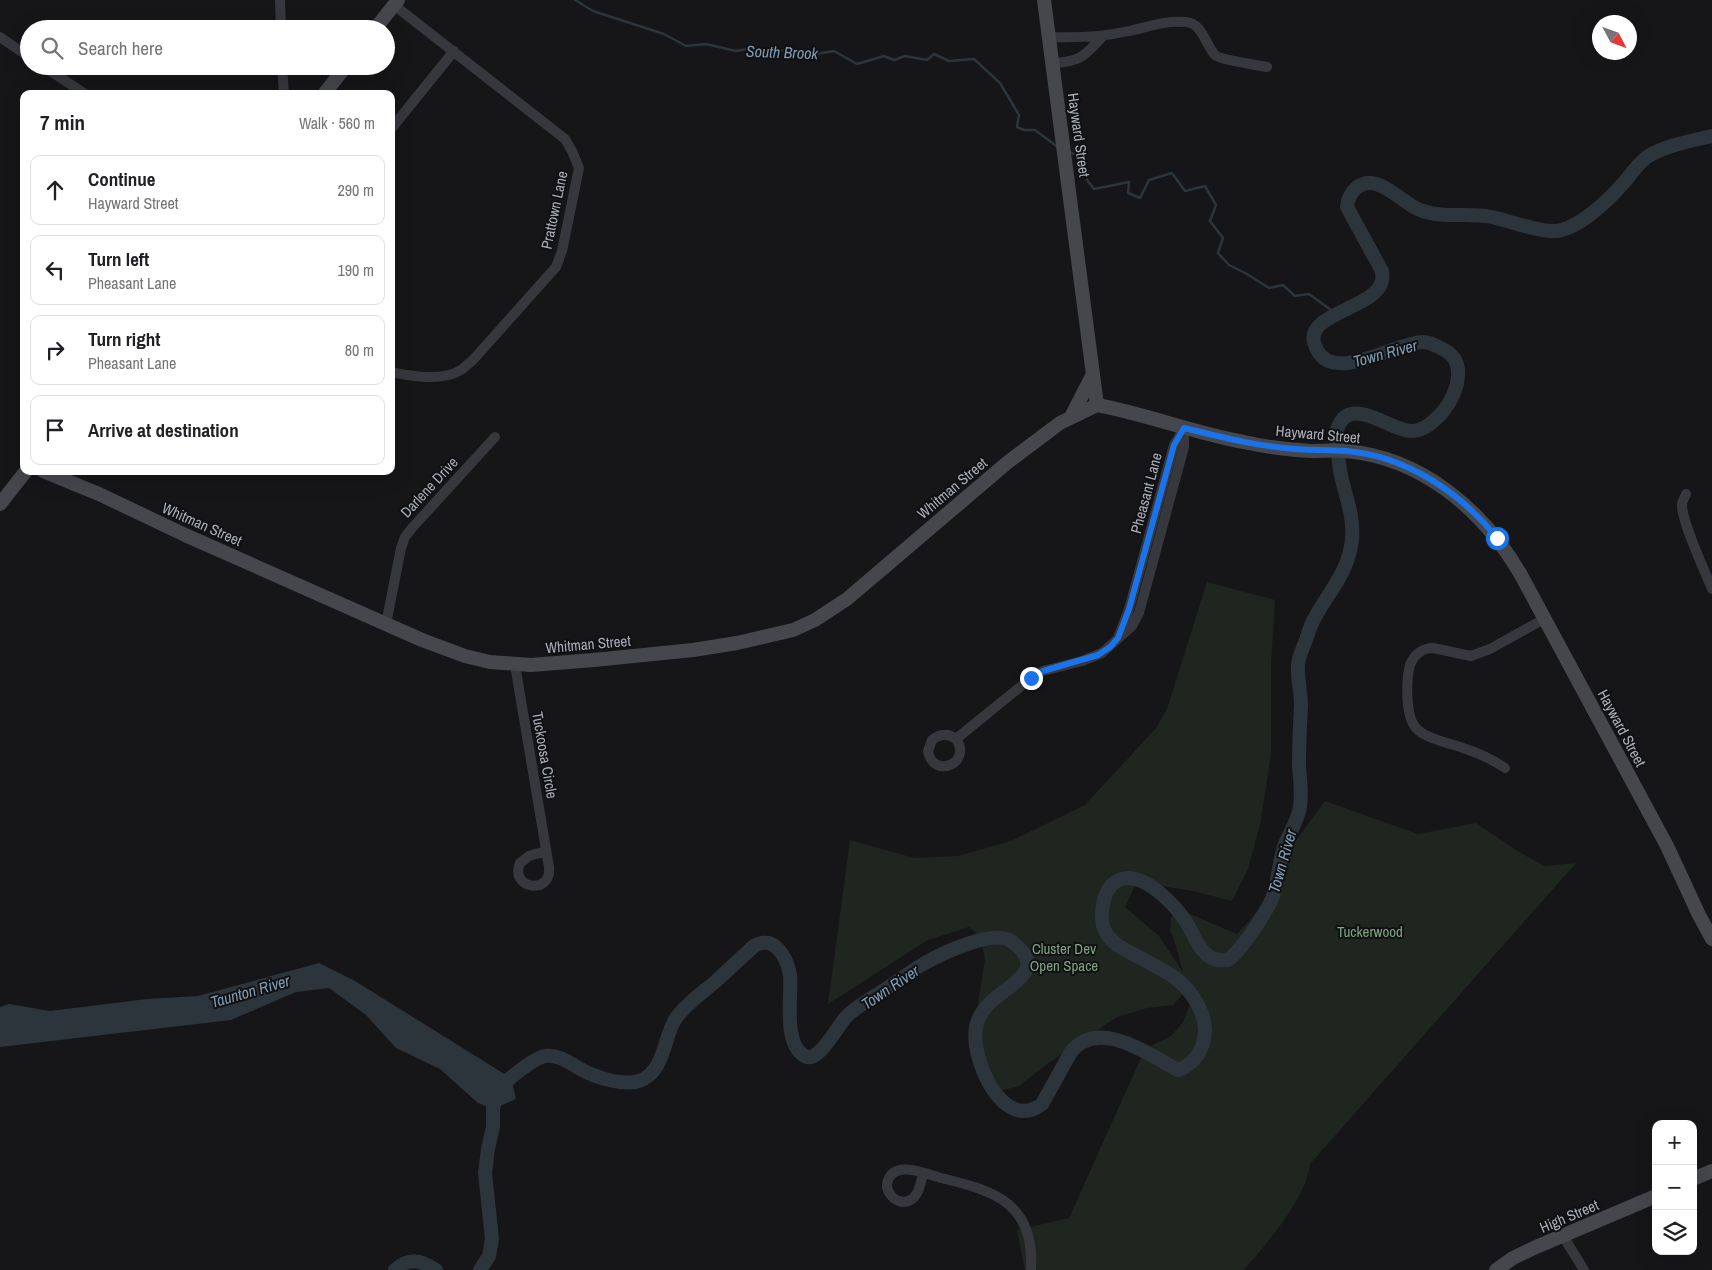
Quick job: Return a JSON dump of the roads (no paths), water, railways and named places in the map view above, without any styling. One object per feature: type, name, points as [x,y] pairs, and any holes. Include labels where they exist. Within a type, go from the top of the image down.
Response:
[{"type":"street","points":[[280,0],[281,20]]},
{"type":"street","name":"Hayward Street","points":[[1044,0],[1097,405],[1259,445],[1298,450],[1345,451],[1376,457],[1410,468],[1441,486],[1468,507],[1490,530],[1506,551],[1665,842],[1712,939]]},
{"type":"street","points":[[382,20],[396,2]]},
{"type":"street","name":"Prattown Lane","points":[[395,373],[437,377],[460,370],[473,360],[556,267],[562,251],[579,168],[565,139],[454,51],[396,2]]},
{"type":"street","points":[[1049,37],[1088,38],[1130,31],[1161,22],[1188,22],[1200,30],[1217,57],[1267,67]]},
{"type":"street","points":[[1052,64],[1068,62],[1085,55],[1103,36]]},
{"type":"street","points":[[0,38],[20,50]]},
{"type":"street","points":[[395,123],[454,51]]},
{"type":"street","points":[[56,75],[79,90]]},
{"type":"street","points":[[283,75],[284,90]]},
{"type":"street","points":[[327,90],[339,75]]},
{"type":"street","points":[[1071,417],[1083,397],[1092,376]]},
{"type":"street","name":"Whitman Street","points":[[54,475],[386,624],[465,656],[515,665],[610,659],[707,648],[780,634],[804,626],[826,614],[847,598],[993,474],[1071,417],[1097,405]]},
{"type":"street","name":"Pheasant Lane","points":[[956,740],[1031,678],[1043,671],[1098,655],[1130,629],[1138,617],[1152,545],[1184,448],[1184,428]]},
{"type":"street","name":"Darlene Drive","points":[[386,624],[401,548],[405,537],[496,437]]},
{"type":"street","points":[[0,504],[23,475]]},
{"type":"street","points":[[1686,494],[1682,502],[1682,510],[1712,589]]},
{"type":"street","points":[[1505,768],[1484,756],[1429,736],[1416,729],[1411,718],[1408,703],[1410,667],[1416,655],[1427,648],[1471,656],[1490,649],[1544,619]]},
{"type":"street","name":"Tuckoosa Circle","points":[[515,665],[546,851]]},
{"type":"street","points":[[1697,1178],[1712,1172]]},
{"type":"street","points":[[923,1174],[979,1188],[995,1194],[1008,1204],[1019,1216],[1029,1237],[1031,1270]]},
{"type":"street","name":"High Street","points":[[1496,1270],[1521,1254],[1652,1198]]},
{"type":"street","points":[[1563,1236],[1584,1270]]},
{"type":"water","name":"Taunton River","points":[[319,963],[355,981],[511,1078],[516,1099],[493,1109],[478,1103],[440,1069],[396,1048],[366,1015],[329,988],[296,992],[231,1020],[0,1047],[0,1007],[9,1004],[50,1011],[147,999],[198,996]]},
{"type":"waterway","name":"South Brook","points":[[575,0],[593,11],[664,34],[686,46],[706,44],[736,51],[753,48],[766,54],[779,50],[809,55],[834,51],[857,64],[884,56],[894,60],[905,56],[927,60],[934,54],[949,61],[974,59],[1000,83],[1019,115],[1017,127],[1024,130],[1035,130],[1059,148]]},
{"type":"waterway","name":"Town River","points":[[498,1088],[527,1065],[545,1056],[561,1058],[590,1074],[604,1079],[626,1083],[648,1077],[659,1062],[672,1026],[680,1013],[754,946],[761,943],[773,945],[786,961],[790,975],[790,1018],[793,1040],[803,1055],[809,1057],[821,1050],[851,1012],[920,966],[968,944],[992,938],[1003,938],[1011,941],[1022,951],[1027,959],[1027,967],[1024,974],[994,999],[982,1012],[976,1027],[978,1056],[984,1073],[1002,1101],[1014,1109],[1028,1111],[1042,1104],[1071,1052],[1082,1042],[1095,1038],[1110,1038],[1124,1042],[1139,1048],[1178,1070],[1190,1063],[1200,1052],[1205,1034],[1205,1025],[1199,1006],[1188,990],[1174,977],[1117,945],[1110,939],[1102,921],[1102,911],[1106,895],[1111,886],[1119,880],[1128,878],[1148,885],[1168,900],[1183,917],[1203,951],[1216,960],[1228,960],[1252,932],[1272,899],[1285,844],[1296,821],[1300,807],[1301,705],[1299,658],[1313,621],[1342,573],[1350,552],[1352,540],[1351,517],[1341,477],[1336,442],[1337,430],[1343,419],[1351,414],[1360,414],[1403,430],[1416,431],[1425,427],[1442,413],[1453,396],[1457,382],[1457,366],[1452,356],[1438,346],[1426,342],[1411,344],[1347,363],[1332,362],[1321,356],[1314,342],[1315,332],[1321,324],[1368,298],[1377,290],[1382,280],[1382,271],[1347,207],[1351,195],[1359,186],[1374,183],[1387,189],[1414,207],[1429,213],[1483,216],[1536,229],[1561,230],[1582,220],[1603,204],[1647,157],[1670,146],[1712,136]]},
{"type":"waterway","name":"South Brook","points":[[1069,152],[1074,154],[1087,169],[1087,180],[1094,189],[1129,182],[1128,193],[1140,198],[1149,180],[1172,173],[1185,191],[1205,186],[1216,205],[1210,221],[1223,238],[1218,253],[1229,265],[1269,288],[1283,285],[1295,296],[1309,294],[1331,310],[1334,316]]},
{"type":"waterway","points":[[480,1270],[489,1256],[492,1239],[485,1173],[493,1127],[493,1109],[498,1091]]},
{"type":"waterway","points":[[395,1270],[405,1263],[415,1261],[436,1270]]},
{"type":"park label","name":"Tuckerwood","points":[[1370,931]]},
{"type":"park label","name":"Cluster Dev Open Space","points":[[1064,956]]}]
